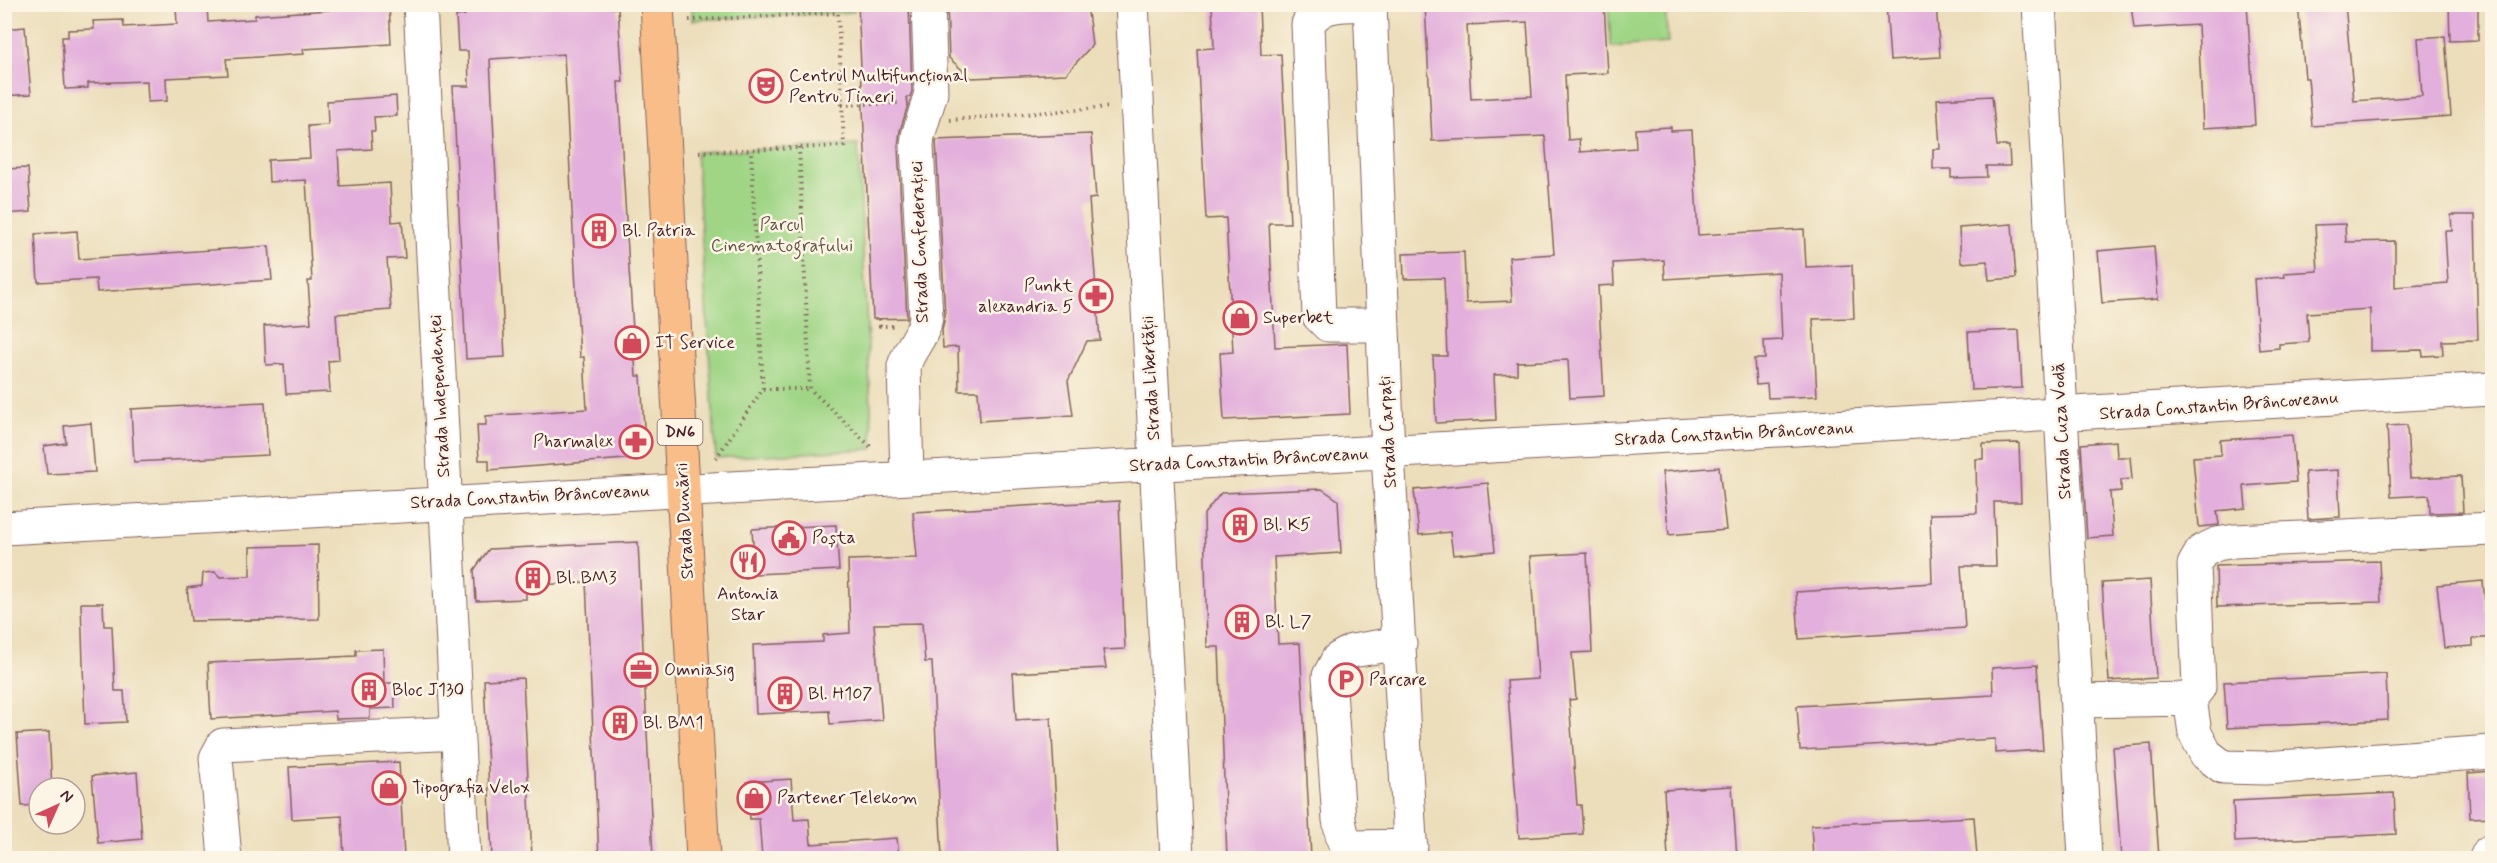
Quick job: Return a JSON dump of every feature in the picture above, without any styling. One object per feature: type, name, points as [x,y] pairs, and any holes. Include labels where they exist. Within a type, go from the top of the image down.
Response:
[{"type":"main road","name":"Strada Dunării","points":[[657,4],[704,858]]},
{"type":"street","name":"Strada Independenței","points":[[420,4],[464,858]]},
{"type":"street","name":"Strada Confederației","points":[[908,476],[904,366],[907,355],[921,335],[926,317],[917,146],[932,84],[928,4]]},
{"type":"street","name":"Strada Libertății","points":[[1132,4],[1177,858]]},
{"type":"street","points":[[1364,4],[1326,7],[1315,13],[1308,24],[1319,316],[1328,325],[1383,325]]},
{"type":"street","name":"Strada Carpați","points":[[1371,4],[1388,453],[1411,852]]},
{"type":"street","name":"Strada Cuza Vodă","points":[[2039,4],[2085,858]]},
{"type":"street","name":"Strada Constantin Brâncoveanu","points":[[4,528],[683,488],[1388,453],[2061,416],[2493,389]]},
{"type":"street","points":[[2493,529],[2235,541],[2217,544],[2202,551],[2194,565],[2199,687],[2190,699],[2195,733],[2206,754],[2223,767],[2265,768],[2493,752]]},
{"type":"street","points":[[1400,643],[1352,651],[1338,659],[1329,676],[1342,839],[1353,847],[1411,852]]},
{"type":"street","points":[[2077,701],[2190,699]]},
{"type":"street","points":[[225,858],[216,758],[223,745],[457,733]]},
{"type":"street","points":[[2486,858],[2489,852],[2493,851]]},
{"type":"path","points":[[689,20],[838,13],[843,105],[844,146],[696,152]]},
{"type":"path","points":[[843,105],[870,107],[879,101],[926,112],[1137,105]]},
{"type":"path","points":[[799,147],[810,389]]},
{"type":"path","points":[[716,458],[763,389],[751,149]]},
{"type":"path","points":[[879,319],[880,326]]},
{"type":"path","points":[[763,389],[810,389],[873,449]]},
{"type":"green space","points":[[692,5],[854,5],[854,12],[692,20]]},
{"type":"green space","points":[[1608,5],[1665,5],[1668,43],[1611,47]]},
{"type":"green space","name":"Parcul Cinematografului","points":[[858,145],[873,449],[716,458],[696,152]]},
{"type":"building","points":[[389,4],[391,44],[303,49],[304,54],[226,59],[228,75],[166,78],[167,101],[148,102],[147,81],[88,83],[88,88],[65,89],[62,37],[68,37],[68,30],[94,29],[93,21],[123,20],[124,27],[177,24],[176,7],[207,5],[208,22],[255,19],[255,15],[330,10],[330,5]]},
{"type":"building","name":"Bl. Patria","points":[[609,4],[610,8],[618,8],[623,82],[618,82],[629,269],[636,376],[641,376],[645,445],[635,445],[637,458],[489,470],[489,460],[479,460],[477,425],[486,425],[486,416],[587,409],[584,357],[580,357],[564,54],[490,59],[505,357],[466,359],[453,86],[469,86],[468,51],[458,51],[456,16],[465,15],[464,6]]},
{"type":"building","points":[[858,4],[909,4],[912,91],[910,97],[907,97],[908,105],[898,147],[907,318],[873,319]]},
{"type":"building","points":[[947,4],[1087,4],[1092,45],[1066,74],[971,78],[949,58]]},
{"type":"building","points":[[1212,4],[1259,4],[1261,55],[1281,54],[1290,223],[1269,223],[1275,347],[1347,344],[1350,414],[1224,420],[1220,353],[1233,352],[1226,218],[1206,219],[1197,49],[1214,48]]},
{"type":"building","points":[[1425,4],[1604,4],[1608,73],[1565,75],[1568,140],[1579,139],[1580,152],[1636,148],[1635,129],[1671,127],[1671,131],[1692,130],[1698,235],[1804,229],[1806,267],[1852,265],[1854,318],[1813,319],[1817,396],[1768,398],[1767,384],[1756,385],[1754,359],[1765,359],[1764,341],[1782,340],[1779,272],[1665,279],[1664,260],[1613,263],[1614,285],[1598,286],[1604,396],[1570,398],[1568,360],[1517,362],[1517,374],[1494,375],[1496,420],[1436,423],[1433,356],[1447,356],[1444,278],[1404,279],[1403,254],[1464,252],[1466,303],[1512,301],[1509,257],[1554,254],[1545,136],[1432,141]],"holes":[[[1527,22],[1532,96],[1471,99],[1467,25]]]},
{"type":"building","points":[[1886,4],[1936,4],[1940,57],[1890,60]]},
{"type":"building","points":[[2131,4],[2247,4],[2255,125],[2203,128],[2198,25],[2134,29]]},
{"type":"building","points":[[2298,4],[2345,4],[2354,101],[2422,96],[2418,38],[2445,36],[2451,116],[2312,126]]},
{"type":"building","points":[[2449,4],[2478,4],[2478,40],[2450,41]]},
{"type":"building","points":[[25,27],[31,94],[4,96],[4,29]]},
{"type":"building","points":[[396,96],[397,116],[374,117],[375,131],[371,131],[372,149],[338,151],[340,186],[390,183],[392,222],[402,221],[405,258],[387,259],[391,310],[336,314],[339,360],[328,361],[330,392],[286,394],[284,364],[266,365],[264,326],[311,323],[308,281],[312,281],[306,180],[269,182],[268,160],[310,158],[308,126],[328,125],[327,101]]},
{"type":"building","points":[[1992,96],[1997,146],[2009,146],[2010,166],[1986,166],[1987,177],[1951,178],[1951,169],[1933,169],[1933,149],[1940,149],[1937,99]]},
{"type":"building","points":[[1091,134],[1096,198],[1089,199],[1100,340],[1087,341],[1068,381],[1073,415],[980,421],[978,391],[959,391],[958,347],[943,348],[942,330],[945,316],[936,140]]},
{"type":"building","points":[[28,168],[31,212],[4,214],[4,169]]},
{"type":"building","points":[[2451,215],[2475,215],[2478,340],[2442,341],[2443,355],[2423,356],[2422,350],[2370,351],[2370,309],[2307,313],[2309,342],[2279,344],[2279,348],[2259,350],[2254,279],[2285,277],[2284,273],[2318,271],[2315,225],[2345,224],[2346,242],[2395,241],[2395,287],[2448,283],[2445,231],[2452,231]]},
{"type":"building","points":[[2012,224],[2016,278],[1989,280],[1987,261],[1961,263],[1959,228]]},
{"type":"building","points":[[77,231],[79,259],[269,246],[272,280],[97,292],[96,279],[38,282],[35,234]]},
{"type":"building","points":[[2154,246],[2158,299],[2102,303],[2098,251]]},
{"type":"building","points":[[2019,330],[2022,388],[1971,390],[1968,332]]},
{"type":"building","points":[[265,402],[268,455],[134,462],[131,409]]},
{"type":"building","points":[[91,423],[95,472],[47,474],[44,446],[66,443],[64,426]]},
{"type":"building","points":[[2407,425],[2410,478],[2461,476],[2463,512],[2430,513],[2429,495],[2391,497],[2387,426]]},
{"type":"building","points":[[2292,435],[2296,482],[2244,486],[2246,508],[2217,511],[2219,525],[2199,527],[2193,457],[2221,455],[2220,440]]},
{"type":"building","points":[[2116,441],[2117,457],[2130,457],[2132,479],[2121,480],[2121,491],[2110,492],[2113,536],[2087,538],[2081,444]]},
{"type":"building","points":[[2019,443],[2021,502],[1994,502],[1996,566],[1961,566],[1965,628],[1799,639],[1796,592],[1932,583],[1930,514],[1977,513],[1976,459],[1983,459],[1983,444]]},
{"type":"building","points":[[1719,467],[1726,530],[1669,535],[1662,472]]},
{"type":"building","points":[[2338,470],[2340,517],[2308,519],[2305,472]]},
{"type":"building","points":[[1488,483],[1495,551],[1453,555],[1450,532],[1419,535],[1414,490]]},
{"type":"building","points":[[1322,489],[1338,500],[1341,553],[1274,557],[1278,644],[1300,643],[1311,858],[1227,858],[1219,647],[1207,647],[1204,514],[1221,493]]},
{"type":"building","points":[[1119,501],[1125,649],[1103,650],[1106,668],[1013,673],[1016,720],[1051,718],[1059,858],[942,858],[932,662],[925,662],[922,623],[874,624],[882,720],[830,724],[829,711],[756,714],[753,645],[823,642],[823,635],[850,633],[848,560],[917,558],[913,512]]},
{"type":"building","points":[[836,525],[839,570],[755,574],[752,529]]},
{"type":"building","points":[[638,542],[653,858],[599,858],[586,582],[526,586],[526,599],[476,601],[474,570],[489,549]]},
{"type":"building","points":[[318,545],[319,619],[191,621],[187,588],[202,586],[203,573],[215,572],[220,577],[250,576],[250,547]]},
{"type":"building","points":[[1587,553],[1592,652],[1572,653],[1576,699],[1569,700],[1577,805],[1581,805],[1583,834],[1519,838],[1507,681],[1538,679],[1530,556]]},
{"type":"building","points":[[2379,561],[2381,602],[2217,607],[2216,566]]},
{"type":"building","points":[[2150,580],[2156,678],[2109,681],[2102,583]]},
{"type":"building","points":[[2483,581],[2486,612],[2493,611],[2493,637],[2473,639],[2473,646],[2444,648],[2437,585]]},
{"type":"building","points":[[81,603],[103,603],[104,626],[112,626],[115,691],[124,691],[126,722],[85,724]]},
{"type":"building","points":[[383,649],[384,683],[394,683],[395,708],[370,709],[370,718],[336,719],[335,711],[211,719],[208,663],[356,656],[356,650]]},
{"type":"building","points":[[2037,665],[2043,750],[1995,753],[1995,739],[1800,750],[1797,706],[1993,695],[1992,668]]},
{"type":"building","points":[[2386,674],[2388,720],[2227,728],[2224,682]]},
{"type":"building","points":[[523,678],[532,858],[492,858],[484,680]]},
{"type":"building","points":[[49,732],[51,776],[27,776],[27,806],[22,806],[17,734]]},
{"type":"building","points":[[2151,744],[2159,858],[2121,858],[2113,747]]},
{"type":"building","points":[[399,762],[404,858],[344,858],[342,816],[292,819],[289,767]]},
{"type":"building","points":[[2493,771],[2493,817],[2470,818],[2468,773]]},
{"type":"building","points":[[137,772],[142,839],[98,843],[92,776]]},
{"type":"building","points":[[791,779],[794,820],[809,819],[811,844],[897,838],[899,858],[762,858],[759,819],[750,819],[747,782]]},
{"type":"building","points":[[1732,786],[1737,858],[1668,858],[1664,790]]},
{"type":"building","points":[[2394,793],[2396,834],[2235,842],[2233,801]]},
{"type":"building","points":[[1974,817],[1977,857],[1813,858],[1811,825]]},
{"type":"place","name":"Centrul Multifuncțional Pentru Tineri","points":[[766,86]]},
{"type":"place","name":"Bl. Patria","points":[[599,231]]},
{"type":"place","name":"Punkt alexandria 5","points":[[1096,296]]},
{"type":"place","name":"Superbet","points":[[1240,318]]},
{"type":"place","name":"IT Service","points":[[632,343]]},
{"type":"place","name":"Pharmalex","points":[[636,442]]},
{"type":"place","name":"Bl. K5","points":[[1240,525]]},
{"type":"place","name":"Poșta","points":[[789,538]]},
{"type":"place","name":"Antonia Star","points":[[748,562]]},
{"type":"place","name":"Bl. BM3","points":[[533,578]]},
{"type":"place","name":"Bl. L7","points":[[1242,622]]},
{"type":"place","name":"Omniasig","points":[[641,670]]},
{"type":"place","name":"Parcare","points":[[1346,680]]},
{"type":"place","name":"Bloc J130","points":[[369,690]]},
{"type":"place","name":"Bl. H107","points":[[785,694]]},
{"type":"place","name":"Bl. BM1","points":[[620,723]]},
{"type":"place","name":"Tipografia Velox","points":[[389,788]]},
{"type":"place","name":"Partener Telekom","points":[[754,798]]}]
